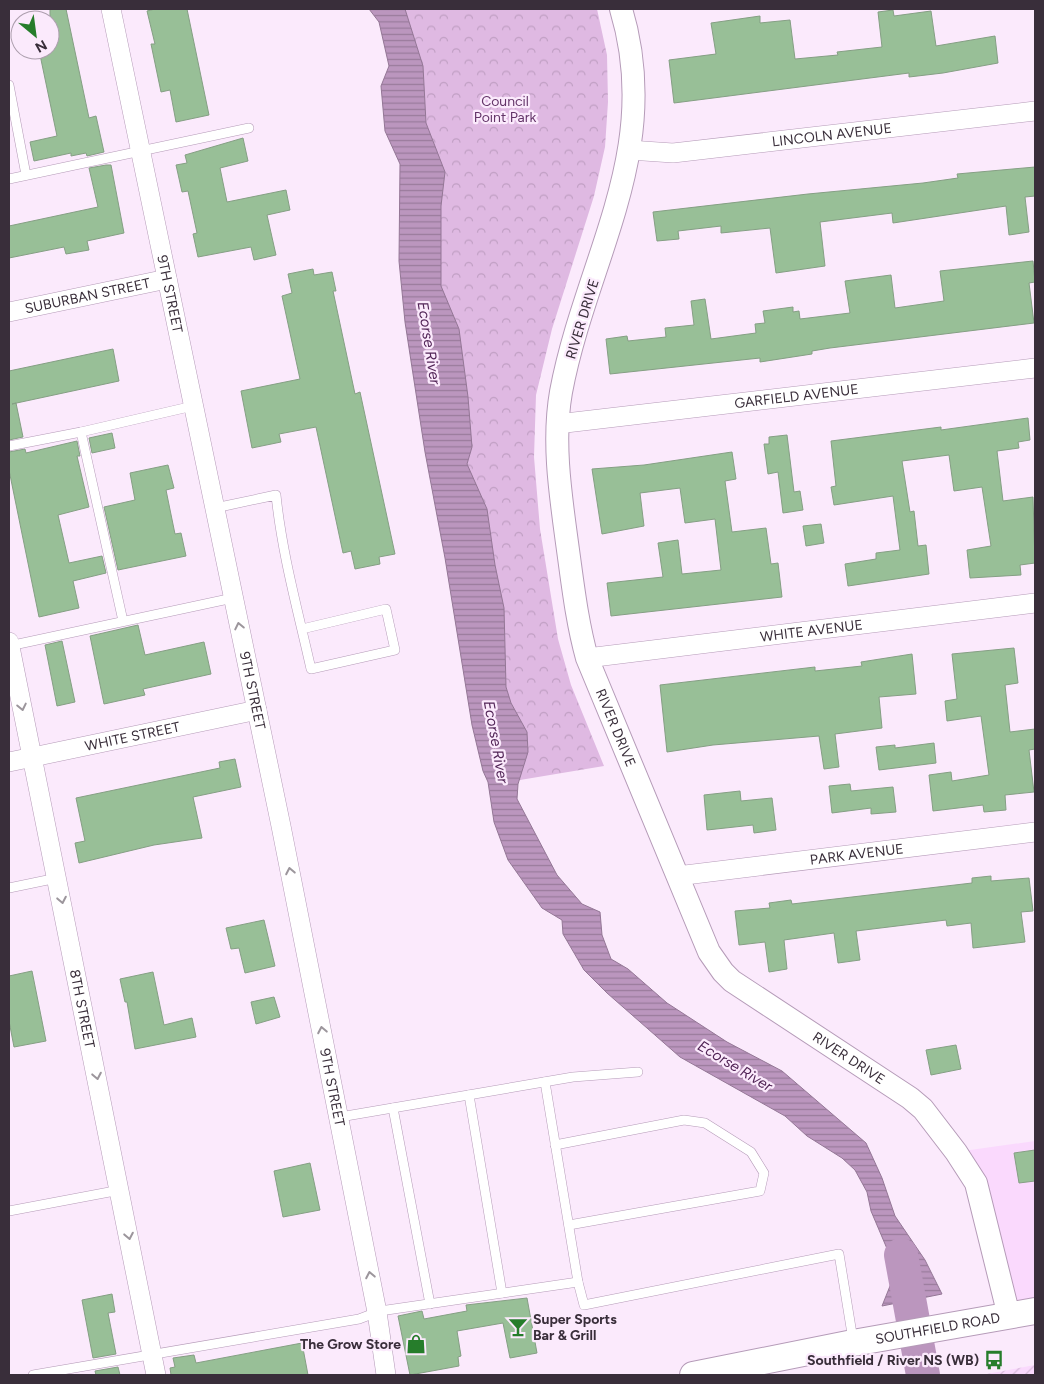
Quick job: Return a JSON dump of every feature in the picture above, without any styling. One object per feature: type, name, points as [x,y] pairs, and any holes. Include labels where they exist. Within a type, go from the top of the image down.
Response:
[{"type":"main road","name":"SOUTHFIELD ROAD","points":[[693,1375],[853,1343],[1035,1311]]},
{"type":"street","name":"9TH STREET","points":[[111,9],[340,1117],[377,1312],[386,1375]]},
{"type":"street","name":"RIVER DRIVE","points":[[621,9],[630,44],[633,78],[629,150],[616,212],[572,346],[561,392],[557,424],[557,451],[565,526],[578,624],[587,658],[709,952],[723,972],[740,987],[910,1098],[923,1109],[969,1170],[980,1191],[1009,1316]]},
{"type":"street","name":"LINCOLN AVENUE","points":[[629,150],[673,153],[1035,111]]},
{"type":"street","name":"SUBURBAN STREET","points":[[9,312],[167,279]]},
{"type":"street","name":"GARFIELD AVENUE","points":[[557,424],[1035,368]]},
{"type":"street","name":"WHITE AVENUE","points":[[587,658],[1035,603]]},
{"type":"street","name":"8TH STREET","points":[[9,644],[156,1375]]},
{"type":"street","name":"WHITE STREET","points":[[9,762],[257,710]]},
{"type":"street","name":"PARK AVENUE","points":[[677,876],[1035,832]]},
{"type":"lane","points":[[9,85],[26,175]]},
{"type":"lane","points":[[9,179],[249,128]]},
{"type":"lane","points":[[9,446],[81,432],[193,406]]},
{"type":"lane","points":[[81,432],[123,622]]},
{"type":"lane","points":[[215,508],[276,495],[279,528],[311,669],[395,650],[386,609],[302,629]]},
{"type":"lane","points":[[9,644],[233,598]]},
{"type":"lane","points":[[9,888],[57,878]]},
{"type":"lane","points":[[340,1117],[545,1082],[638,1072]]},
{"type":"lane","points":[[545,1082],[578,1282],[584,1305],[840,1254],[853,1343]]},
{"type":"lane","points":[[469,1095],[502,1293]]},
{"type":"lane","points":[[393,1108],[430,1304]]},
{"type":"lane","points":[[555,1145],[684,1120],[705,1123],[751,1152],[764,1173],[760,1191],[569,1226]]},
{"type":"lane","points":[[9,1211],[120,1190]]},
{"type":"lane","points":[[33,1375],[359,1319],[377,1312],[578,1282]]},
{"type":"shaded area","points":[[1035,1141],[1035,1311],[1009,1316],[956,1152]]},
{"type":"shaded area","points":[[1035,1365],[1035,1375],[981,1375]]},
{"type":"green space","name":"Council Point Park","points":[[380,9],[597,9],[607,55],[608,102],[605,147],[594,196],[552,329],[536,395],[534,457],[540,529],[558,639],[571,685],[604,766],[502,783],[408,136]]},
{"type":"water","points":[[369,9],[405,9],[423,66],[426,123],[445,172],[441,206],[441,286],[459,329],[472,447],[467,464],[487,509],[495,565],[504,608],[506,687],[511,703],[527,732],[528,752],[518,784],[517,799],[557,875],[582,904],[600,912],[602,935],[611,959],[628,969],[667,1003],[727,1042],[782,1071],[866,1143],[882,1178],[895,1216],[925,1260],[942,1294],[882,1306],[892,1281],[888,1251],[871,1211],[867,1192],[855,1170],[842,1158],[807,1136],[785,1116],[680,1057],[607,993],[584,970],[563,934],[562,920],[542,908],[508,860],[494,822],[488,782],[483,771],[472,725],[445,558],[425,452],[405,322],[399,261],[400,164],[385,131],[381,86],[389,66],[379,22]]},
{"type":"building","points":[[66,9],[89,118],[96,116],[104,152],[87,156],[86,153],[71,156],[71,153],[34,161],[30,142],[57,136],[41,60],[60,60],[60,10],[50,10]]},
{"type":"building","points":[[155,9],[187,9],[209,115],[176,122],[170,90],[161,92],[151,44],[155,44],[147,11]]},
{"type":"building","points":[[893,10],[894,16],[931,11],[936,46],[995,36],[998,63],[943,73],[909,77],[909,73],[674,103],[669,60],[716,54],[711,23],[760,16],[760,23],[790,20],[795,59],[838,55],[837,52],[882,47],[878,12]]},
{"type":"building","points":[[243,138],[248,161],[220,168],[227,202],[286,190],[290,210],[267,215],[276,255],[254,260],[251,247],[198,257],[193,234],[197,233],[188,191],[182,192],[176,165],[187,163],[185,155]]},
{"type":"building","points":[[111,165],[124,233],[87,241],[89,250],[66,254],[64,247],[9,258],[9,226],[98,207],[89,168]]},
{"type":"building","points":[[1035,167],[1035,196],[1025,197],[1029,232],[1009,235],[1006,206],[893,223],[892,213],[820,222],[825,266],[776,273],[770,228],[721,233],[721,226],[678,231],[679,239],[657,241],[653,212],[923,183],[958,178],[957,174]]},
{"type":"building","points":[[1033,261],[1035,282],[1029,283],[1034,323],[830,348],[812,351],[812,354],[760,362],[760,358],[610,374],[606,339],[627,336],[628,341],[666,337],[665,328],[694,325],[691,301],[705,299],[711,339],[756,333],[755,324],[765,323],[763,311],[793,307],[793,312],[799,311],[800,319],[850,313],[845,281],[891,275],[895,308],[944,301],[940,271]]},
{"type":"building","points":[[313,269],[314,275],[332,272],[336,291],[333,291],[355,394],[360,392],[395,554],[379,557],[380,564],[355,569],[351,551],[343,553],[316,427],[279,434],[281,442],[252,448],[241,391],[300,379],[282,296],[292,293],[288,274]]},
{"type":"building","points":[[113,349],[119,381],[16,403],[23,437],[9,440],[9,371]]},
{"type":"building","points":[[1028,418],[1030,440],[1018,442],[1019,448],[997,451],[1003,501],[1033,497],[1035,563],[1020,565],[1021,575],[970,578],[967,550],[991,546],[982,487],[954,491],[949,455],[902,461],[910,512],[914,511],[918,546],[926,545],[929,574],[848,586],[845,564],[876,559],[876,553],[900,550],[893,496],[834,505],[831,487],[836,486],[831,441],[941,427],[941,430]]},
{"type":"building","points":[[112,433],[115,448],[92,453],[89,438]]},
{"type":"building","points":[[787,435],[794,492],[800,491],[803,510],[783,513],[778,472],[768,474],[764,444],[769,444],[769,437]]},
{"type":"building","points":[[77,441],[80,456],[77,456],[89,507],[58,515],[69,563],[102,556],[106,573],[73,581],[79,608],[39,617],[9,470],[9,452],[25,449],[26,453]]},
{"type":"building","points":[[732,452],[736,479],[725,481],[732,532],[766,528],[771,564],[778,563],[782,597],[611,616],[607,583],[663,577],[658,543],[678,540],[682,574],[721,570],[715,519],[685,523],[680,488],[640,493],[644,526],[602,534],[592,469],[644,465]]},
{"type":"building","points":[[168,465],[174,488],[166,490],[175,534],[181,533],[186,556],[118,570],[104,507],[135,500],[130,473]]},
{"type":"building","points":[[821,524],[824,543],[806,546],[803,526]]},
{"type":"building","points":[[138,625],[145,655],[204,642],[211,674],[143,689],[145,695],[104,704],[90,636]]},
{"type":"building","points":[[62,641],[75,702],[57,706],[45,645]]},
{"type":"building","points":[[1014,648],[1018,683],[1005,685],[1010,732],[1035,729],[1035,749],[1029,750],[1034,792],[1005,795],[1006,810],[984,812],[983,805],[933,811],[929,775],[951,772],[952,781],[989,775],[981,716],[947,721],[945,701],[957,699],[952,654]]},
{"type":"building","points":[[912,654],[916,694],[879,697],[882,728],[835,734],[839,767],[824,769],[819,736],[713,745],[667,752],[660,685],[815,667],[815,671],[862,666],[861,662]]},
{"type":"building","points":[[934,743],[936,763],[879,770],[876,747],[895,745],[895,748]]},
{"type":"building","points":[[235,759],[241,787],[193,797],[202,838],[154,845],[79,863],[75,843],[85,841],[76,798],[220,768],[219,762]]},
{"type":"building","points":[[850,784],[851,791],[893,787],[896,812],[871,814],[871,808],[832,813],[829,786]]},
{"type":"building","points":[[740,791],[741,801],[772,798],[776,830],[754,833],[753,825],[707,830],[704,795]]},
{"type":"building","points":[[991,876],[991,881],[1029,878],[1033,911],[1021,912],[1025,942],[973,948],[971,923],[947,926],[946,920],[856,931],[860,960],[838,963],[834,933],[784,940],[787,969],[769,972],[765,942],[739,945],[735,911],[770,908],[769,903],[791,900],[792,904],[972,883],[972,878]]},
{"type":"building","points":[[264,920],[275,966],[245,973],[239,948],[231,949],[226,928]]},
{"type":"building","points":[[32,971],[46,1041],[14,1047],[9,1021],[9,976]]},
{"type":"building","points":[[153,972],[164,1025],[192,1018],[196,1037],[135,1049],[127,1002],[125,1002],[120,979]]},
{"type":"building","points":[[274,997],[280,1017],[256,1024],[251,1002]]},
{"type":"building","points":[[956,1045],[961,1069],[931,1075],[926,1050]]},
{"type":"building","points":[[1035,1150],[1035,1181],[1019,1183],[1014,1153]]},
{"type":"building","points":[[310,1163],[320,1210],[283,1217],[274,1171]]},
{"type":"building","points":[[112,1294],[115,1312],[108,1313],[116,1354],[93,1358],[82,1300]]},
{"type":"building","points":[[527,1298],[537,1353],[510,1358],[503,1323],[457,1331],[461,1356],[458,1357],[459,1366],[410,1375],[398,1316],[422,1311],[424,1319],[467,1311],[466,1305]]},
{"type":"building","points":[[302,1343],[308,1375],[171,1375],[170,1368],[175,1367],[173,1358],[194,1355],[196,1363]]},
{"type":"building","points":[[118,1367],[120,1375],[96,1375],[95,1371]]},
{"type":"waterway","name":"Ecorse River","points":[[901,1255],[923,1375]]},
{"type":"place","name":"Super Sports Bar & Grill","points":[[518,1327]]},
{"type":"place","name":"The Grow Store","points":[[416,1344]]},
{"type":"place","name":"Southfield / River NS (WB)","points":[[994,1360]]}]
